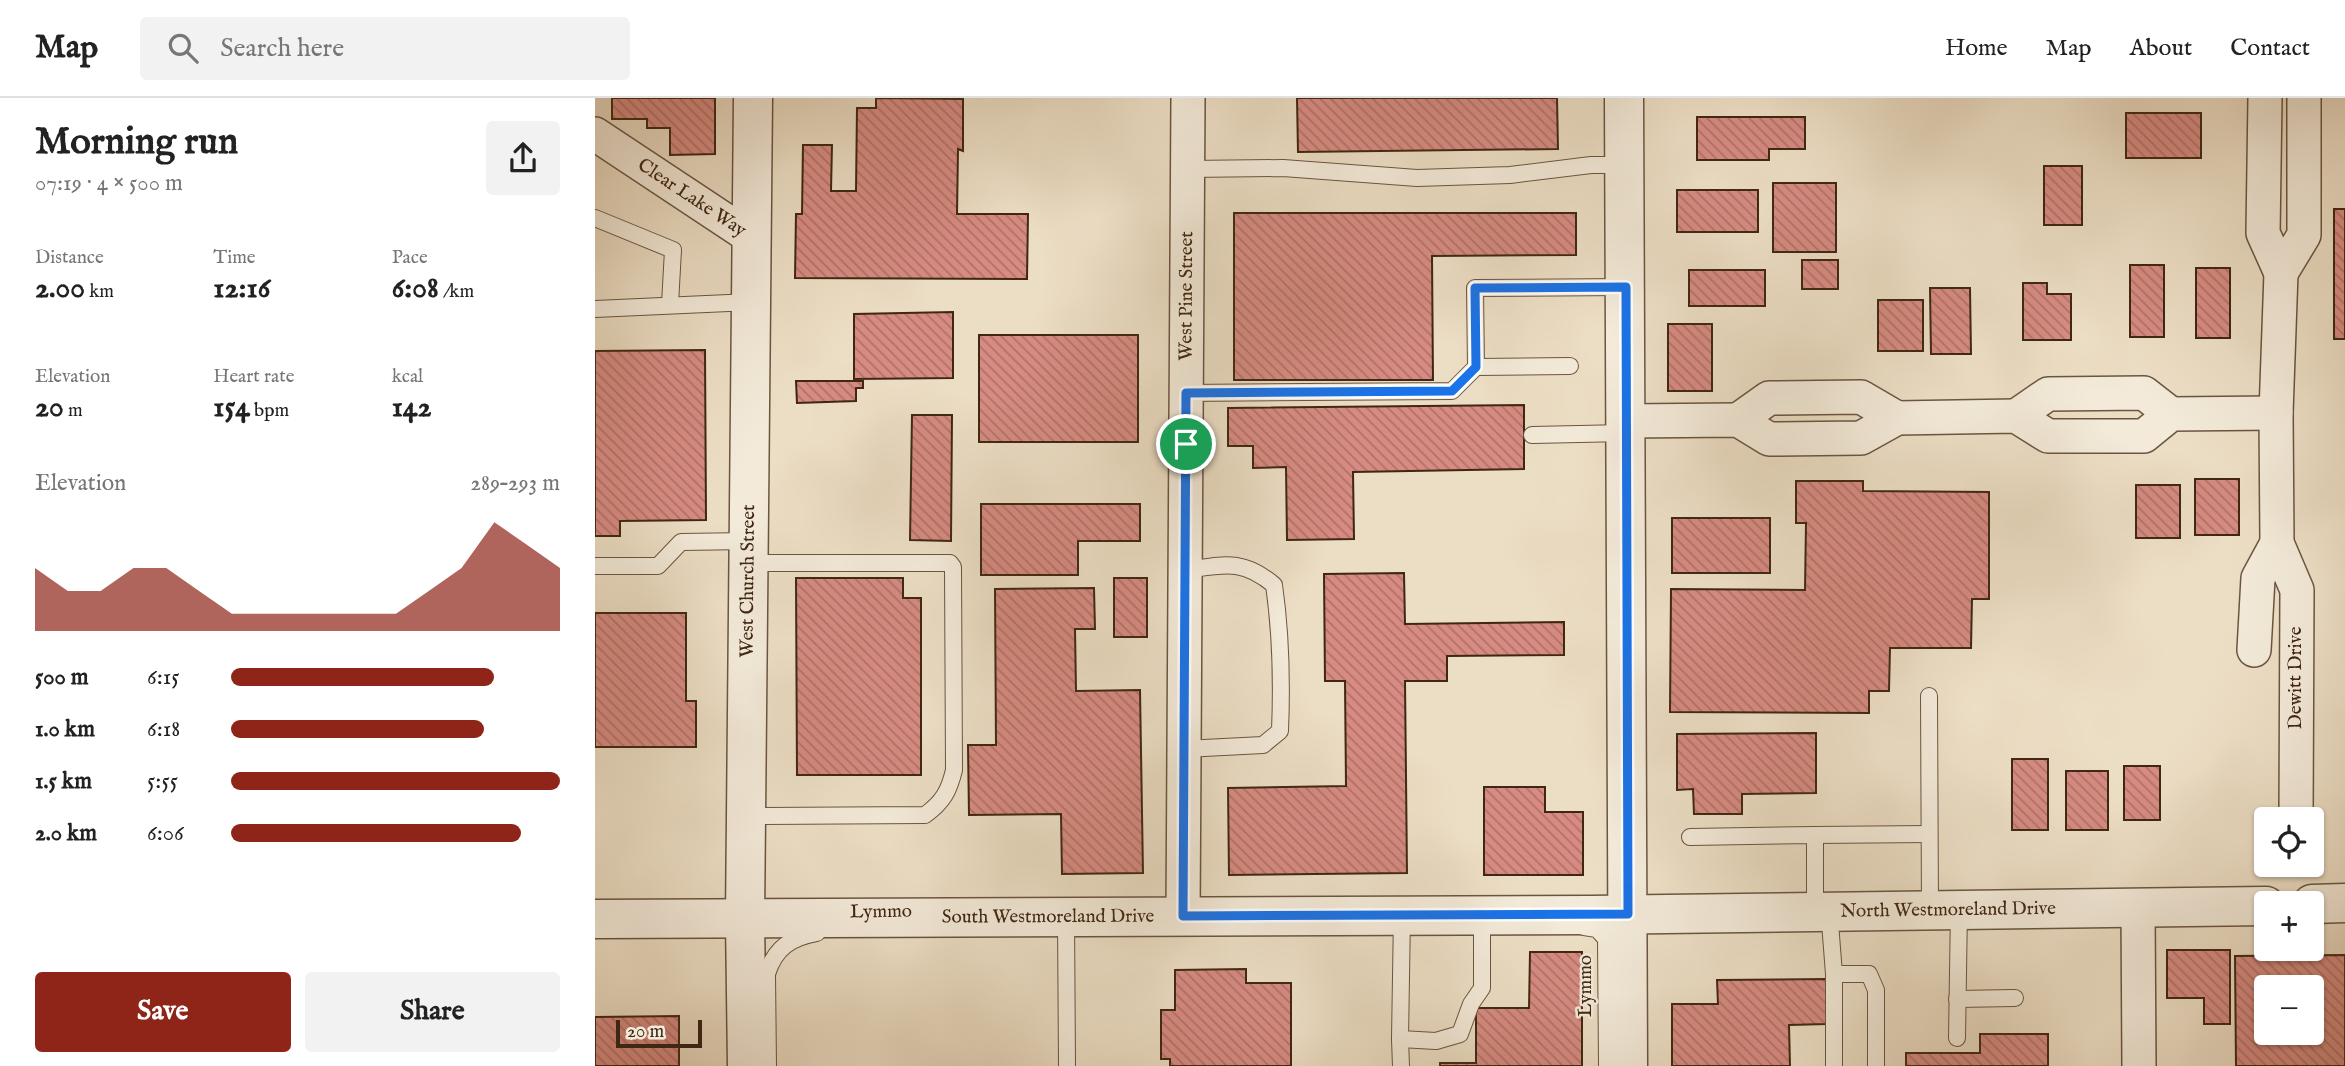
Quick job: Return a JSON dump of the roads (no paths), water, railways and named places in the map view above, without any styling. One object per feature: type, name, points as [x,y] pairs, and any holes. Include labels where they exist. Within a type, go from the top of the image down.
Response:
[{"type":"street","name":"West Church Street","points":[[747,1066],[745,919],[753,98]]},
{"type":"street","name":"West Pine Street","points":[[1183,916],[1188,98]]},
{"type":"street","points":[[1624,98],[1628,1066]]},
{"type":"street","name":"Dewitt Drive","points":[[2265,98],[2263,233],[2281,273],[2276,413],[2277,542],[2297,590],[2296,807]]},
{"type":"street","name":"Dewitt Drive","points":[[2281,273],[2304,235],[2304,98]]},
{"type":"street","name":"Clear Lake Way","points":[[595,134],[752,237]]},
{"type":"street","points":[[1626,427],[1738,420],[1769,439],[1861,438],[1897,418],[2016,416],[2048,436],[2144,436],[2171,414],[2276,413]]},
{"type":"street","name":"Dewitt Drive","points":[[2254,650],[2258,578],[2277,542]]},
{"type":"street","points":[[2324,904],[2345,904]]},
{"type":"street","name":"North Westmoreland Drive","points":[[1628,914],[2254,905]]},
{"type":"street","points":[[2139,909],[2139,1066]]},
{"type":"street","name":"South Westmoreland Drive","points":[[595,919],[1066,924],[1183,916],[1402,922],[1628,914]]},
{"type":"lane","points":[[1188,169],[1283,168],[1417,178],[1510,175],[1591,165],[1625,165]]},
{"type":"lane","points":[[595,218],[673,250],[670,304]]},
{"type":"lane","points":[[1476,367],[1475,288],[1626,287]]},
{"type":"lane","points":[[595,309],[751,302]]},
{"type":"lane","points":[[1186,393],[1452,391],[1476,367],[1570,366]]},
{"type":"lane","points":[[1532,435],[1626,427]]},
{"type":"lane","points":[[595,566],[658,566],[681,542],[749,552],[950,562],[953,567],[954,770],[942,803],[925,816],[746,816]]},
{"type":"lane","points":[[1184,749],[1263,745],[1280,731],[1282,682],[1275,585],[1255,569],[1232,564],[1185,570]]},
{"type":"lane","points":[[1929,696],[1929,834],[1944,909],[1957,999],[1957,1038]]},
{"type":"lane","points":[[1690,837],[1929,834]]},
{"type":"lane","points":[[1815,835],[1822,911],[1834,974],[1834,1066]]},
{"type":"lane","points":[[1400,1039],[1436,1041],[1460,1034],[1471,1004],[1482,988],[1482,921]]},
{"type":"lane","name":"Lymmo","points":[[1482,921],[1591,927],[1602,933],[1607,948],[1607,1066]]},
{"type":"lane","points":[[1401,1066],[1402,922]]},
{"type":"lane","name":"Lymmo","points":[[768,1066],[767,974],[774,954],[790,940],[815,933],[1066,924],[1402,922]]},
{"type":"lane","points":[[1066,924],[1067,1066]]},
{"type":"lane","points":[[1834,974],[1868,974],[1873,980],[1876,990],[1876,1066]]},
{"type":"lane","points":[[1957,999],[2015,998]]}]
